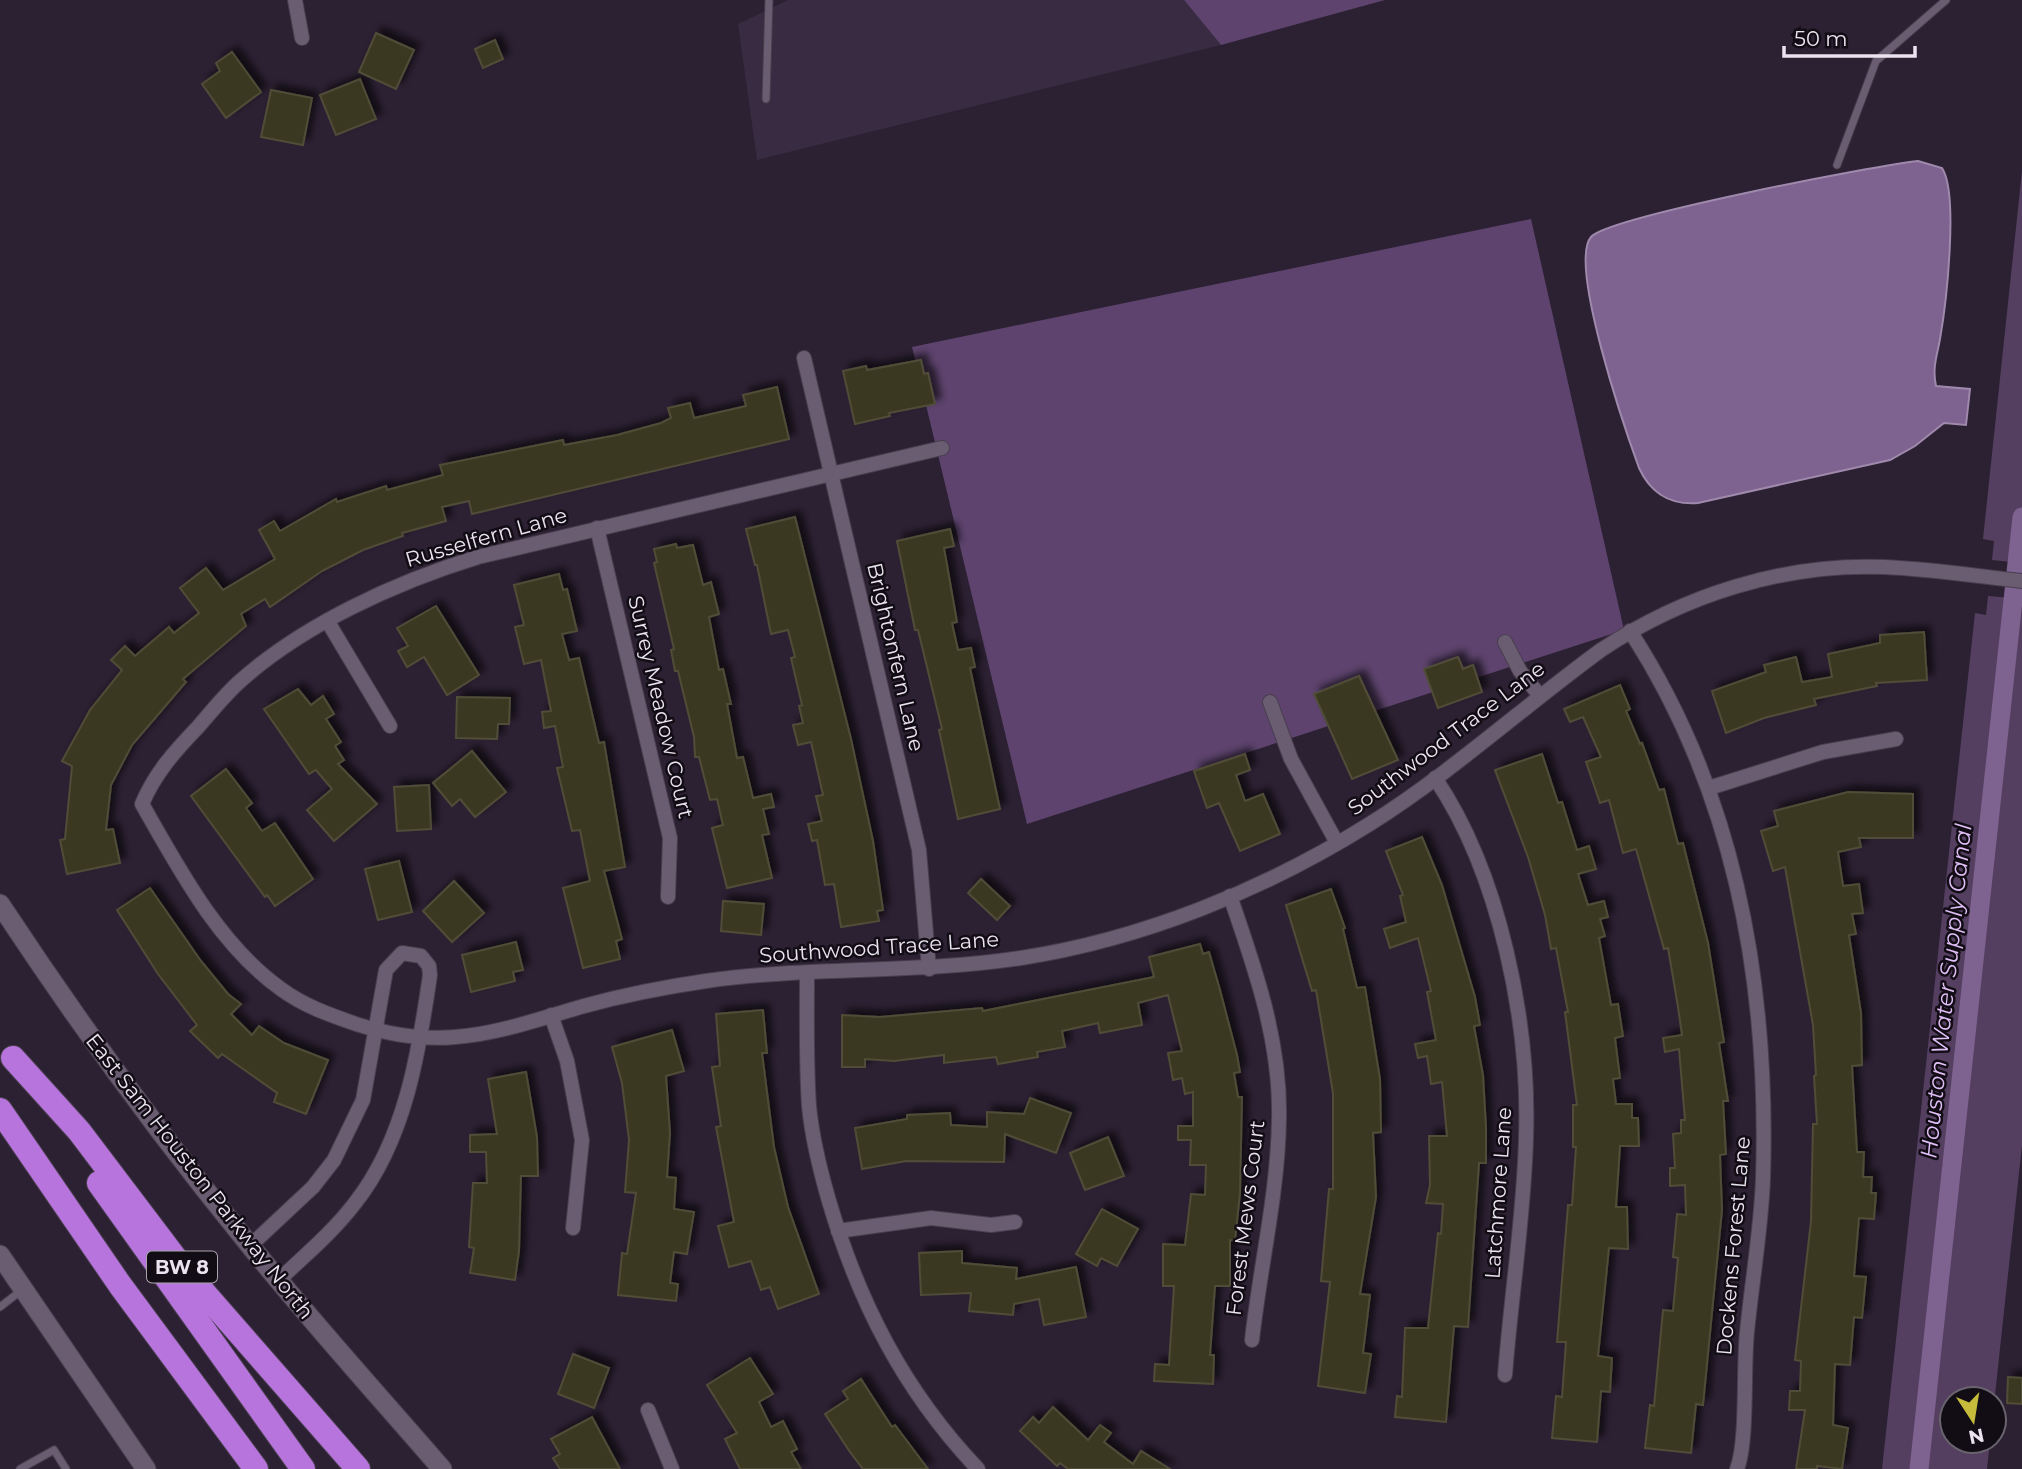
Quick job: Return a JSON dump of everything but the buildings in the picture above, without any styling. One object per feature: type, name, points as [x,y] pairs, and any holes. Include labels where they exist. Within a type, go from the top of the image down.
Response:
[{"type":"highway","points":[[7,1048],[162,1275],[303,1469]]},
{"type":"highway","name":"BW 8","points":[[7,1048],[79,1131],[185,1271],[358,1469]]},
{"type":"highway","name":"BW 8","points":[[0,1110],[120,1285],[256,1469]]},
{"type":"main road","name":"East Sam Houston Parkway North","points":[[0,904],[76,1018],[250,1245],[442,1469]]},
{"type":"main road","points":[[0,1255],[146,1469]]},
{"type":"street","points":[[295,0],[302,38]]},
{"type":"street","name":"Brightonfern Lane","points":[[804,358],[919,850],[929,969]]},
{"type":"street","name":"Russelfern Lane","points":[[154,824],[142,804],[150,786],[175,750],[238,684],[274,656],[392,587],[431,572],[597,528],[942,448]]},
{"type":"street","name":"Surrey Meadow Court","points":[[597,528],[670,838],[668,897]]},
{"type":"street","name":"Southwood Trace Lane","points":[[154,824],[199,897],[262,974],[302,1002],[377,1031],[421,1037],[455,1037],[500,1030],[643,992],[693,983],[807,973],[929,969],[1026,957],[1088,944],[1194,911],[1337,843],[1434,778],[1630,631],[1678,607],[1721,591],[1802,571],[1883,567],[2022,581]]},
{"type":"street","points":[[328,622],[390,726]]},
{"type":"street","name":"Dockens Forest Lane","points":[[1630,631],[1674,707],[1709,788],[1749,937],[1757,987],[1763,1092],[1761,1208],[1746,1339],[1737,1469]]},
{"type":"street","points":[[1505,642],[1520,671],[1540,696]]},
{"type":"street","points":[[1270,702],[1291,759],[1337,843]]},
{"type":"street","points":[[1709,788],[1823,752],[1896,739]]},
{"type":"street","name":"Latchmore Lane","points":[[1434,778],[1469,842],[1494,912],[1505,952],[1521,1041],[1526,1138],[1505,1375]]},
{"type":"street","name":"Forest Mews Court","points":[[1230,896],[1261,990],[1274,1054],[1279,1098],[1273,1190],[1252,1340]]},
{"type":"street","points":[[250,1245],[313,1187],[334,1160],[363,1100],[386,970],[402,953],[421,956],[429,966],[421,1037],[406,1098],[378,1169],[356,1202],[330,1232],[279,1280]]},
{"type":"street","points":[[807,973],[809,1107],[821,1170],[838,1231],[861,1297],[895,1359],[953,1441],[978,1469]]},
{"type":"street","points":[[551,1015],[567,1061],[582,1140],[573,1228]]},
{"type":"street","points":[[838,1231],[920,1218],[953,1219],[991,1225],[1015,1222]]},
{"type":"street","points":[[648,1410],[672,1469]]},
{"type":"lane","points":[[766,99],[769,0]]},
{"type":"lane","points":[[1837,165],[1876,61],[1946,0]]},
{"type":"lane","points":[[0,1307],[23,1290]]},
{"type":"lane","points":[[20,1469],[54,1450],[66,1469]]},
{"type":"shaded area","points":[[788,0],[1184,0],[1221,45],[757,160],[738,24]]},
{"type":"shaded area","points":[[1184,0],[1385,0],[1221,45]]},
{"type":"shaded area","points":[[1918,161],[1942,168],[1947,181],[1950,201],[1950,250],[1935,380],[1936,386],[1970,389],[1966,425],[1944,423],[1915,446],[1890,460],[1698,503],[1679,502],[1662,496],[1649,485],[1639,468],[1602,349],[1587,279],[1586,253],[1591,237],[1608,228],[1691,205]]},
{"type":"shaded area","points":[[2022,171],[2022,563],[1992,560],[1994,541],[1983,539]]},
{"type":"shaded area","points":[[1531,219],[1624,630],[1027,824],[912,347]]},
{"type":"shaded area","points":[[1988,596],[2022,599],[2022,1145],[1996,1385],[1938,1385],[1938,1455],[1988,1455],[1987,1469],[1882,1469],[1975,613],[1986,615]]},
{"type":"waterway","name":"Houston Water Supply Canal","points":[[1919,1469],[2022,517]]}]
